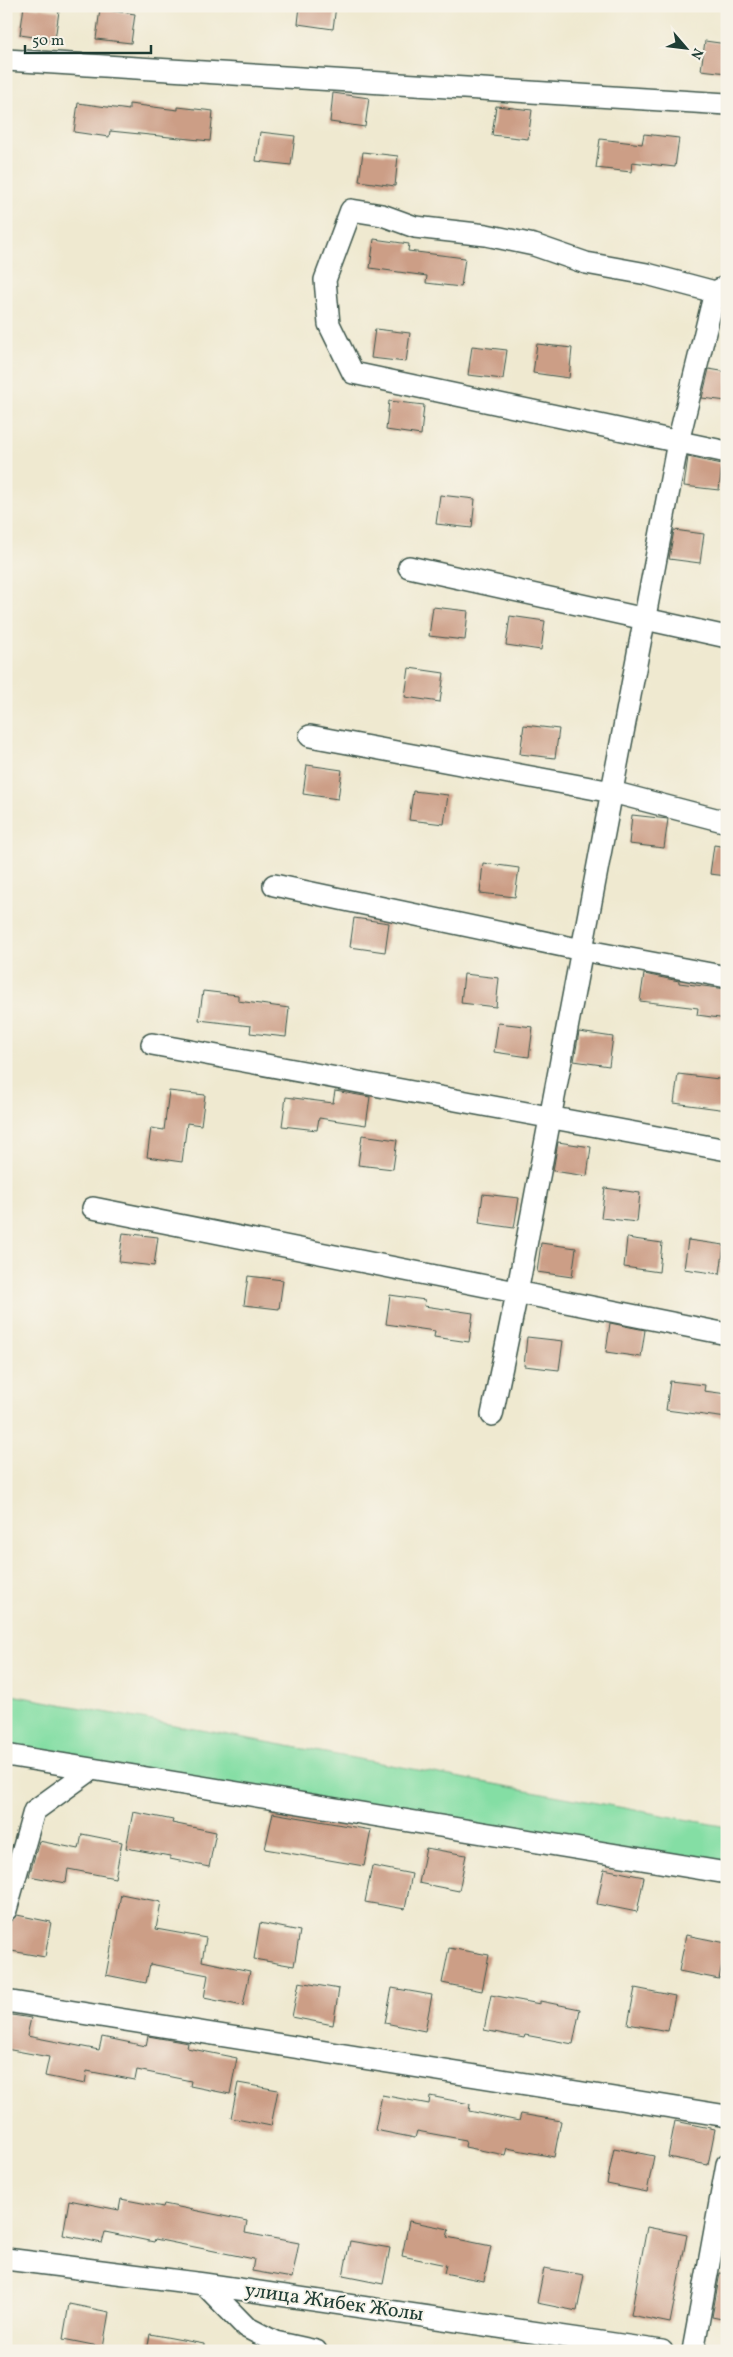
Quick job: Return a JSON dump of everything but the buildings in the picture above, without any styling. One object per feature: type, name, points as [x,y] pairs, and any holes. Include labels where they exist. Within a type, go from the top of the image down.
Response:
[{"type":"street","points":[[6,60],[727,104]]},
{"type":"street","points":[[492,1415],[517,1293],[678,442],[721,289],[586,263],[534,245],[486,235],[415,227],[382,215],[351,210],[325,280],[329,324],[353,373],[678,442],[727,452]]},
{"type":"street","points":[[409,567],[727,637]]},
{"type":"street","points":[[310,736],[612,792],[727,822]]},
{"type":"street","points":[[274,885],[582,950],[727,978]]},
{"type":"street","points":[[152,1044],[727,1150]]},
{"type":"street","points":[[93,1208],[727,1334]]},
{"type":"street","points":[[6,1755],[727,1873]]},
{"type":"street","points":[[6,1910],[34,1811],[92,1769]]},
{"type":"street","points":[[6,2000],[727,2116]]},
{"type":"street","points":[[693,2351],[727,2164]]},
{"type":"street","name":"улица Жибек Жолы","points":[[6,2259],[204,2284],[662,2351]]},
{"type":"street","points":[[204,2284],[246,2328],[275,2342],[316,2351]]},
{"type":"green space","points":[[6,1694],[727,1827],[727,1871],[6,1755]]}]
